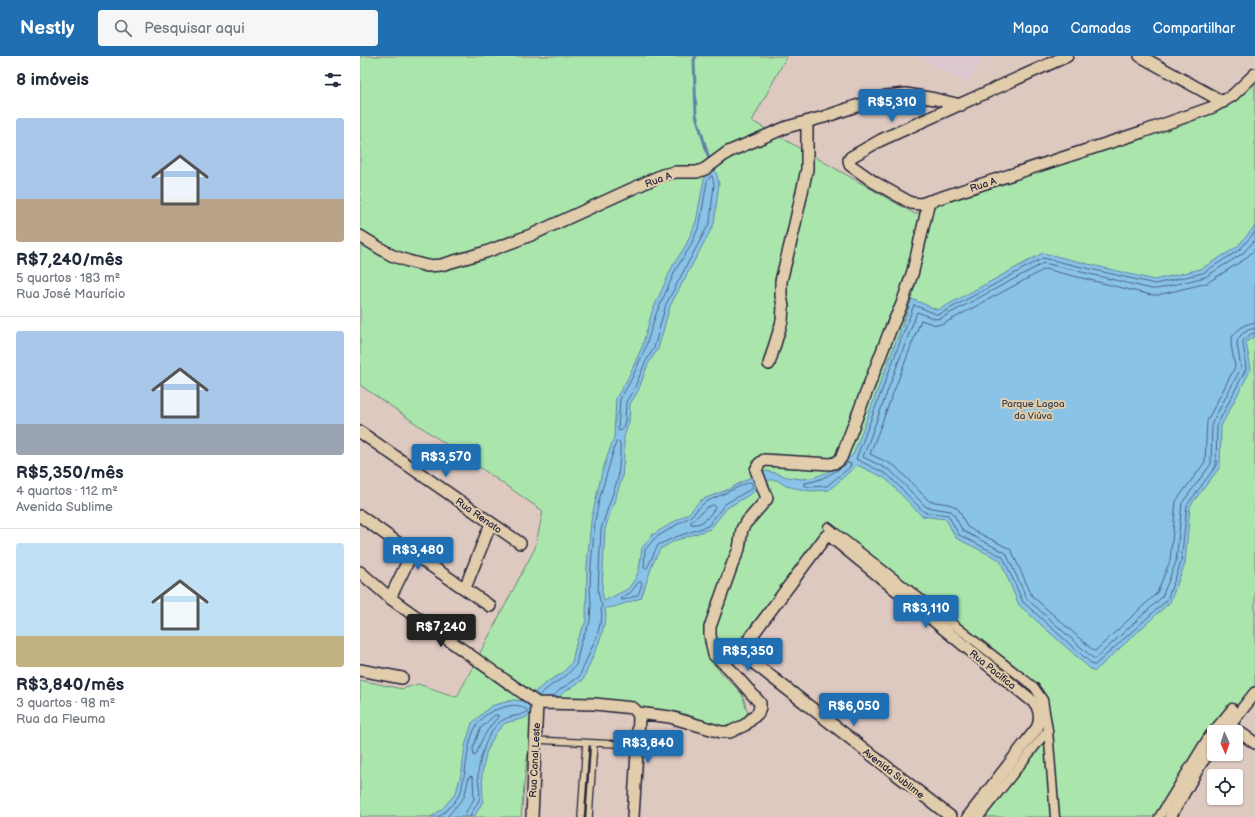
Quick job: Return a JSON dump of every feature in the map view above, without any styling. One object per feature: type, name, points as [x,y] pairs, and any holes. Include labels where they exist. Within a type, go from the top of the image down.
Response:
[{"type":"street","name":"Rua A","points":[[1067,56],[881,140],[851,157],[849,160],[851,167],[874,182],[916,205],[1142,132],[1213,107],[1232,96],[1255,74]]},
{"type":"street","points":[[1145,57],[1223,102]]},
{"type":"street","name":"Rua A","points":[[360,236],[391,255],[427,266],[441,265],[486,252],[531,235],[662,176],[676,172],[697,172],[709,167],[728,152],[788,127],[896,94],[906,94],[961,105]]},
{"type":"street","points":[[769,364],[782,321],[783,307],[781,281],[807,169],[807,122]]},
{"type":"street","points":[[638,713],[670,717],[720,732],[736,730],[745,725],[758,713],[760,703],[728,667],[714,655],[710,635],[710,627],[732,565],[740,549],[742,529],[767,498],[756,470],[757,467],[764,460],[830,464],[837,462],[841,458],[891,328],[902,304],[913,271],[929,201]]},
{"type":"street","name":"Rua Renato","points":[[360,432],[520,543]]},
{"type":"street","points":[[360,516],[490,606]]},
{"type":"street","points":[[465,588],[491,523]]},
{"type":"street","points":[[828,527],[1034,687],[1044,700],[1055,817]]},
{"type":"street","name":"Rua Pacífica","points":[[742,655],[742,649],[824,537],[828,535],[830,536],[1036,704],[1040,719],[1037,728],[968,817]]},
{"type":"street","points":[[390,598],[412,553]]},
{"type":"street","points":[[360,572],[390,598],[537,703],[595,704],[633,708],[638,713],[639,719],[633,817]]},
{"type":"street","name":"Avenida Sublime","points":[[742,655],[946,815]]},
{"type":"street","points":[[360,670],[402,678]]},
{"type":"street","points":[[1229,725],[1255,693]]},
{"type":"street","name":"Rua Canal Leste","points":[[532,817],[537,703]]},
{"type":"street","points":[[1159,817],[1208,737],[1232,708]]},
{"type":"street","points":[[979,817],[1048,730]]},
{"type":"street","points":[[1243,737],[1255,743]]},
{"type":"street","points":[[1170,817],[1207,755]]},
{"type":"lane","points":[[535,740],[637,745]]},
{"type":"lane","points":[[581,817],[586,742]]},
{"type":"lane","points":[[589,817],[594,743]]},
{"type":"shaded area","points":[[918,56],[983,56],[968,84]]},
{"type":"green space","name":"Parque Lagoa da Viúva","points":[[360,56],[787,56],[752,121],[915,214],[927,210],[929,201],[1213,107],[1255,74],[1255,692],[1232,708],[1221,725],[1207,725],[1207,745],[1159,817],[972,817],[1040,732],[1038,698],[827,529],[733,648],[719,648],[704,642],[717,668],[742,694],[750,720],[727,728],[678,712],[600,701],[537,705],[526,766],[521,817],[360,817],[360,680],[402,689],[418,684],[457,697],[535,548],[543,511],[360,385]]},
{"type":"water","points":[[711,167],[716,172],[719,183],[714,224],[670,306],[658,349],[648,364],[638,391],[630,404],[629,422],[624,437],[622,478],[605,529],[602,591],[604,601],[628,589],[639,570],[642,548],[652,535],[689,513],[701,500],[729,489],[753,476],[758,487],[757,490],[727,508],[710,529],[674,541],[660,549],[653,563],[641,598],[614,607],[605,608],[606,616],[601,637],[583,680],[564,692],[551,703],[532,698],[536,691],[550,680],[563,673],[572,662],[577,640],[586,621],[587,565],[591,521],[602,472],[614,437],[616,398],[627,380],[642,347],[652,312],[672,267],[686,245],[696,222],[704,179]]},
{"type":"water","points":[[1255,226],[1255,336],[1246,342],[1251,369],[1221,426],[1220,467],[1190,506],[1185,564],[1170,602],[1094,672],[1019,605],[1000,560],[956,538],[946,519],[922,516],[885,478],[857,465],[829,490],[809,491],[786,486],[777,480],[769,480],[765,483],[761,473],[766,471],[787,477],[801,479],[812,478],[826,473],[853,455],[912,299],[938,310],[1043,253],[1154,280],[1201,269],[1237,247]]},
{"type":"water","points":[[513,700],[523,701],[532,708],[531,714],[525,718],[505,723],[495,734],[486,753],[482,774],[483,801],[474,817],[431,817],[441,810],[456,793],[462,770],[465,746],[472,723],[491,706]]},
{"type":"waterway","points":[[696,56],[694,60],[696,115],[710,162]]}]
